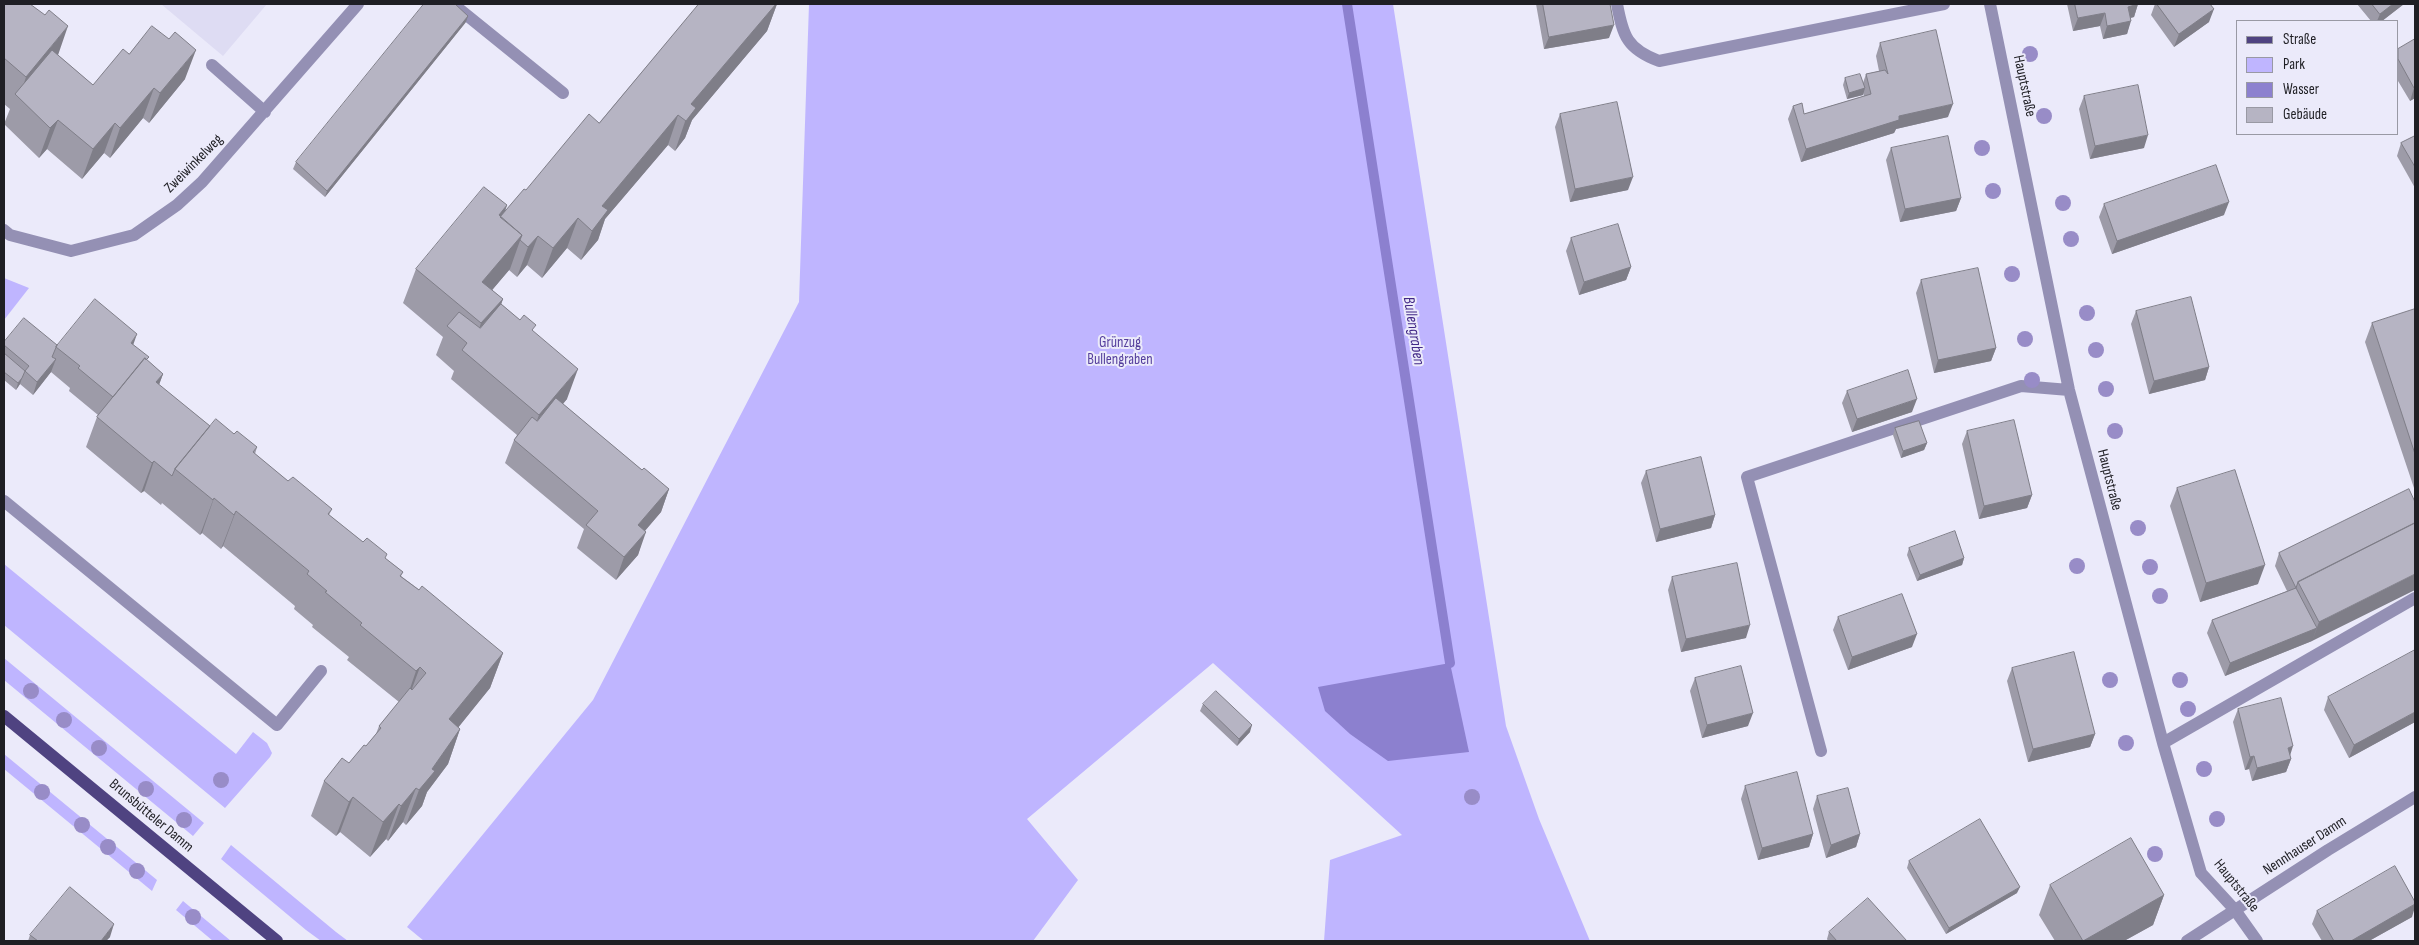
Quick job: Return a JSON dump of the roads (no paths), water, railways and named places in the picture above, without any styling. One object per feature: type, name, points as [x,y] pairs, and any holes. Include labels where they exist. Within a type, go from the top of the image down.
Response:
[{"type":"main road","name":"Brunsbütteler Damm","points":[[4,716],[277,941]]},
{"type":"street","name":"Zweiwinkelweg","points":[[4,230],[10,235],[71,251],[134,235],[178,205],[202,182],[358,4]]},
{"type":"street","points":[[453,4],[563,93]]},
{"type":"street","points":[[1617,4],[1626,41],[1641,54],[1659,61],[1944,4]]},
{"type":"street","name":"Hauptstraße","points":[[1990,4],[2070,390],[2163,743],[2201,873],[2235,910],[2257,941]]},
{"type":"street","points":[[212,65],[265,112]]},
{"type":"street","points":[[1821,751],[1747,477],[2021,386],[2070,390]]},
{"type":"street","points":[[4,502],[277,725],[321,671]]},
{"type":"street","points":[[2163,743],[2415,598]]},
{"type":"street","name":"Nennhauser Damm","points":[[2187,941],[2415,797]]},
{"type":"water","points":[[1450,663],[1469,752],[1388,761],[1350,734],[1325,711],[1318,687]]},
{"type":"waterway","name":"Bullengraben","points":[[1347,4],[1450,663]]},
{"type":"park label","name":"Grünzug Bullengraben","points":[[1120,352]]}]
